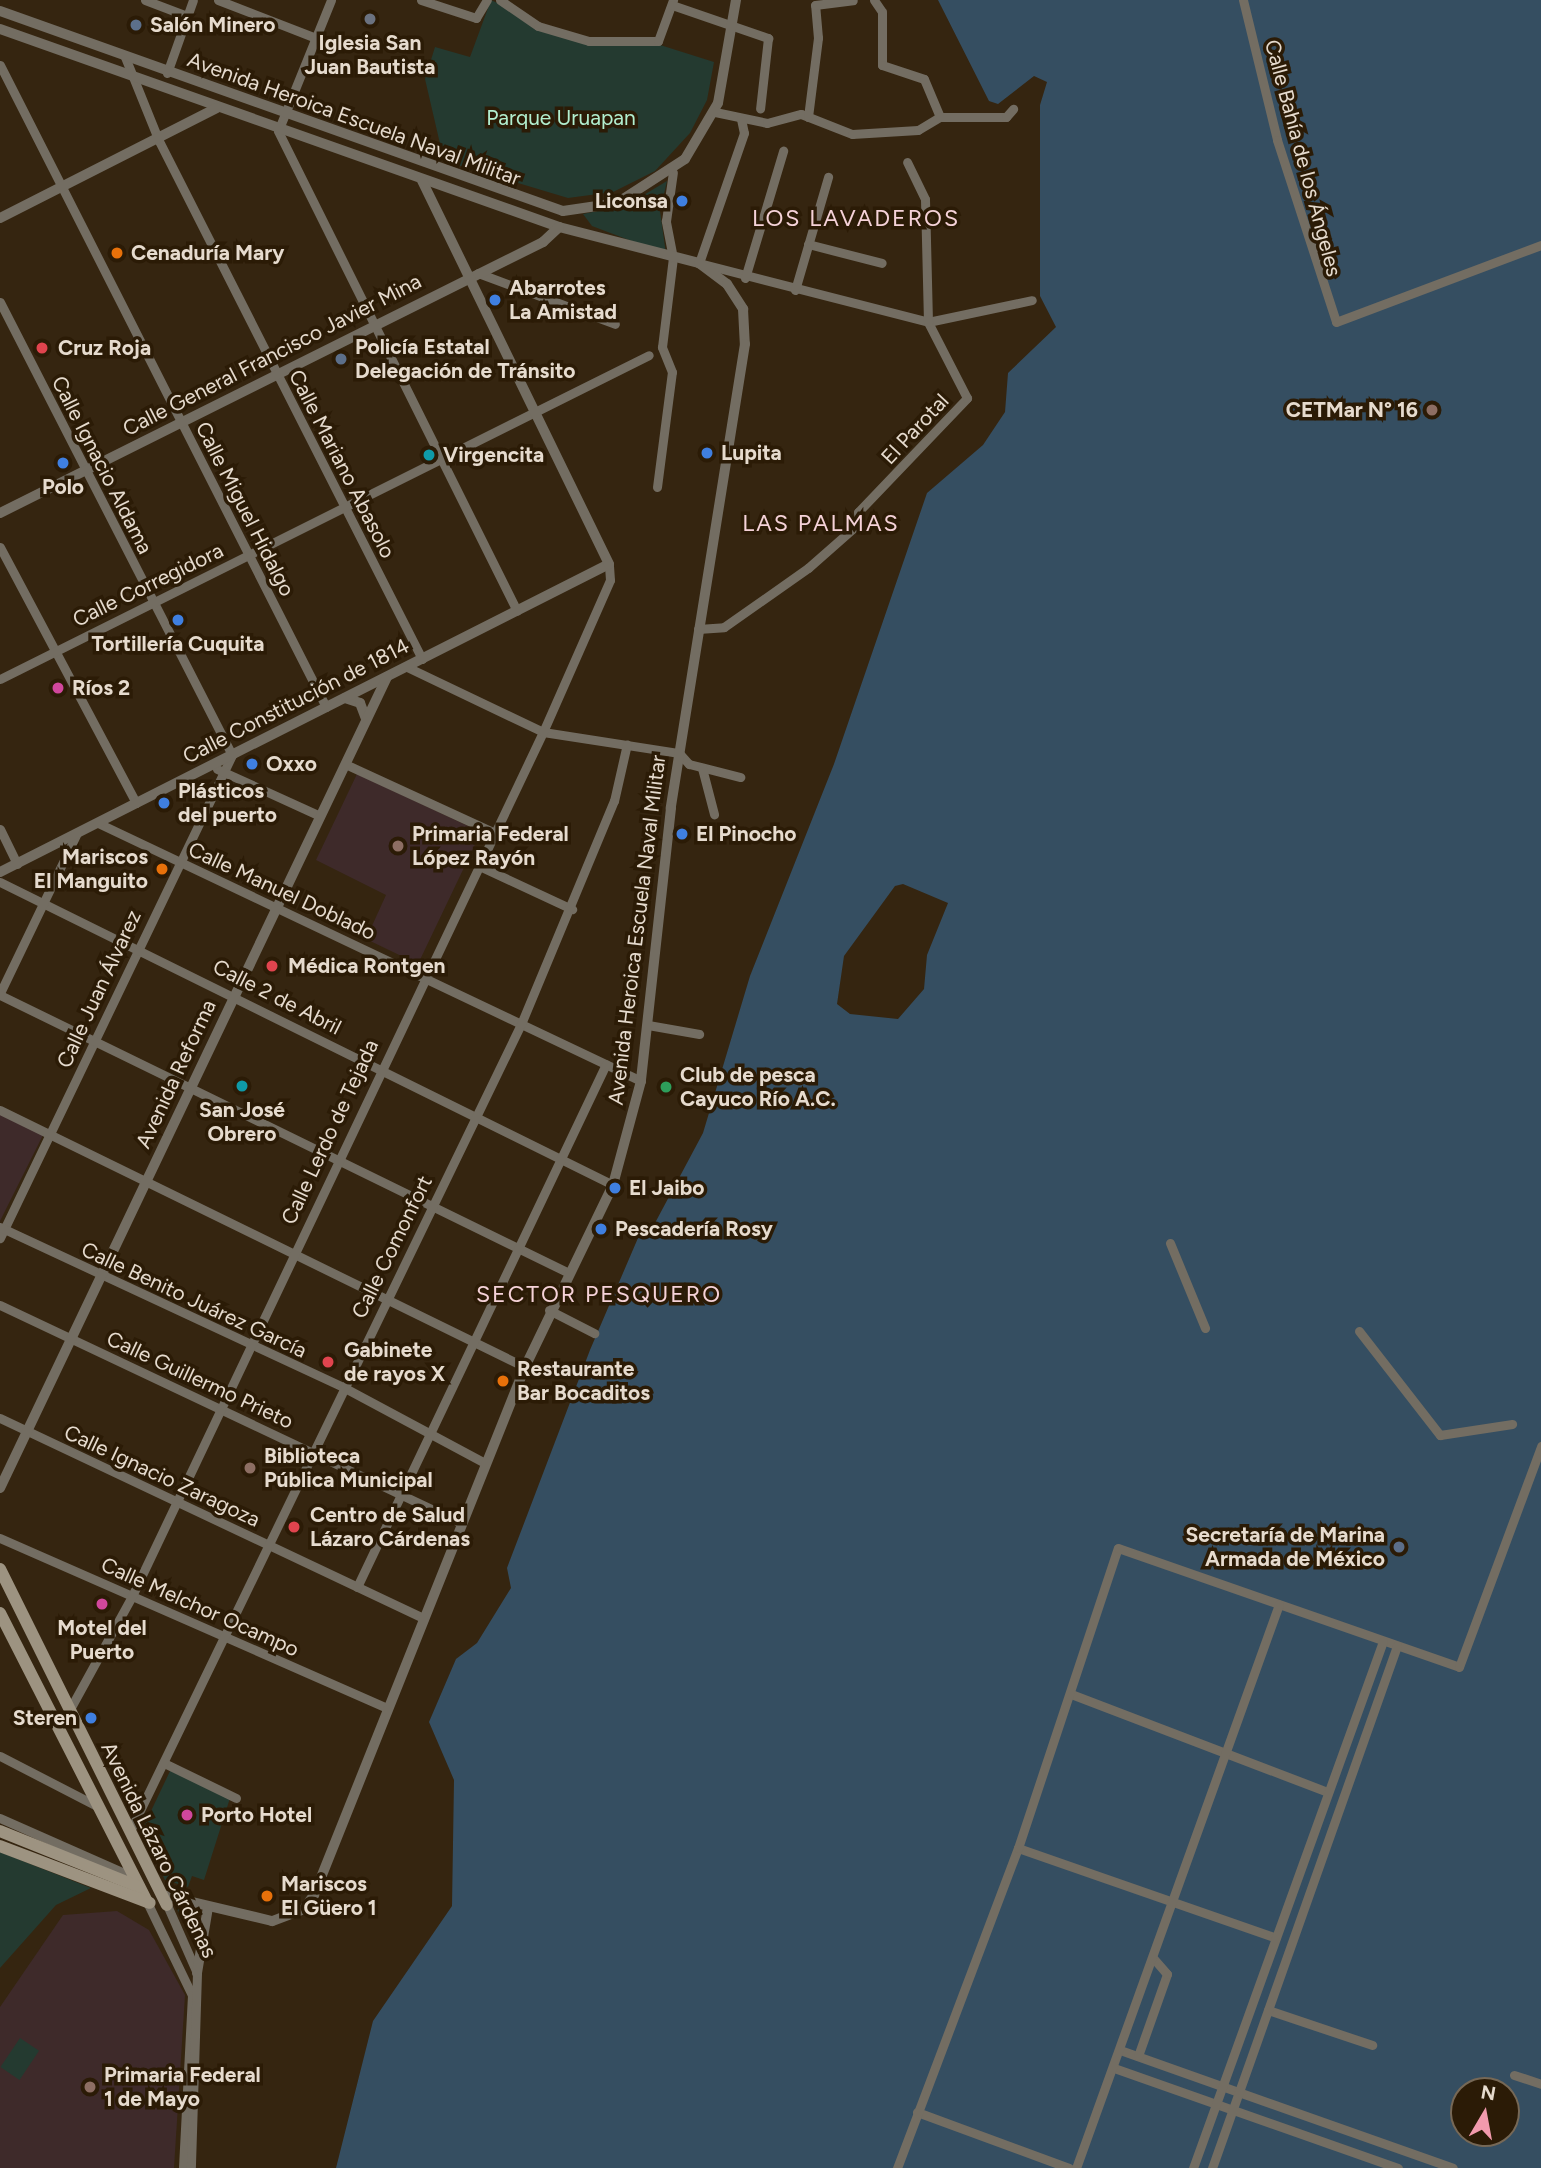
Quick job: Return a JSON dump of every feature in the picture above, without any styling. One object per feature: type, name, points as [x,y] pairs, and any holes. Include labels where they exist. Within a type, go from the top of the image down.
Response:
[{"type":"main road","name":"Avenida Lázaro Cárdenas","points":[[0,1569],[130,1831],[169,1900]]},
{"type":"main road","name":"Avenida Lázaro Cárdenas","points":[[0,1613],[147,1902]]},
{"type":"main road","points":[[61,1733],[77,1725]]},
{"type":"main road","points":[[0,1831],[135,1881],[169,1900]]},
{"type":"main road","points":[[0,1846],[147,1902],[169,1900]]},
{"type":"street","points":[[145,0],[187,16]]},
{"type":"street","points":[[167,73],[193,0]]},
{"type":"street","points":[[218,0],[316,38]]},
{"type":"street","points":[[331,0],[278,131],[517,611]]},
{"type":"street","points":[[421,0],[480,16],[487,0]]},
{"type":"street","points":[[500,0],[538,26],[589,41],[658,41],[673,3],[733,27],[771,43],[761,109]]},
{"type":"street","points":[[559,227],[563,211],[617,202],[673,172],[715,112],[736,0]]},
{"type":"street","points":[[808,117],[818,38],[814,5],[853,0]]},
{"type":"street","points":[[874,0],[882,12],[882,65],[924,79],[940,117]]},
{"type":"street","name":"Calle Bahía de los Ángeles","points":[[1243,0],[1277,140],[1336,322],[1541,245]]},
{"type":"street","name":"Avenida Heroica Escuela Naval Militar","points":[[0,11],[283,115],[563,211]]},
{"type":"street","name":"Avenida Heroica Escuela Naval Militar","points":[[0,29],[278,131],[559,227],[673,258],[699,262],[727,284],[743,309],[745,344],[679,753],[642,1080],[613,1185],[549,1310],[304,1909],[272,1921],[169,1900]]},
{"type":"street","name":"Calle Mariano Abasolo","points":[[125,57],[130,77],[159,141],[422,659]]},
{"type":"street","name":"Calle Miguel Hidalgo","points":[[0,65],[326,708]]},
{"type":"street","points":[[0,218],[159,141],[217,108]]},
{"type":"street","points":[[715,112],[767,123],[808,117],[852,134],[918,130],[940,117],[1006,117],[1013,109]]},
{"type":"street","points":[[741,118],[744,133],[699,262],[745,278],[929,322],[1032,300]]},
{"type":"street","points":[[745,278],[783,151]]},
{"type":"street","name":"El Parotal","points":[[698,629],[724,627],[807,568],[859,523],[858,512],[967,398],[929,322],[925,199],[907,162]]},
{"type":"street","points":[[657,487],[672,372],[662,347],[673,258],[666,221],[673,172]]},
{"type":"street","points":[[795,290],[828,177]]},
{"type":"street","points":[[422,181],[473,275],[609,564]]},
{"type":"street","name":"Calle General Francisco Javier Mina","points":[[0,513],[543,242],[559,227]]},
{"type":"street","points":[[808,244],[882,263]]},
{"type":"street","points":[[473,275],[615,324]]},
{"type":"street","name":"Calle Ignacio Aldama","points":[[0,302],[232,755]]},
{"type":"street","name":"Calle Corregidora","points":[[0,678],[649,355]]},
{"type":"street","points":[[0,547],[136,803]]},
{"type":"street","name":"Calle Constitución de 1814","points":[[0,872],[609,564]]},
{"type":"street","name":"Calle Lerdo de Tejada","points":[[70,1709],[132,1596],[378,1068],[543,732],[610,580],[609,564]]},
{"type":"street","points":[[407,667],[543,732],[679,753],[702,768],[740,777]]},
{"type":"street","name":"Avenida Reforma","points":[[0,1488],[387,677]]},
{"type":"street","points":[[339,701],[355,699],[366,719]]},
{"type":"street","name":"Calle Comonfort","points":[[130,1831],[521,1024],[572,909],[614,801],[627,744]]},
{"type":"street","name":"Calle Juan Álvarez","points":[[1,1232],[221,771],[232,755]]},
{"type":"street","points":[[345,764],[494,832]]},
{"type":"street","points":[[209,767],[320,816]]},
{"type":"street","points":[[702,768],[714,814]]},
{"type":"street","name":"Calle Manuel Doblado","points":[[98,823],[642,1080]]},
{"type":"street","points":[[0,829],[17,864]]},
{"type":"street","points":[[77,833],[0,994],[567,1272]]},
{"type":"street","points":[[477,865],[572,909]]},
{"type":"street","name":"Calle 2 de Abril","points":[[0,881],[45,900],[613,1185]]},
{"type":"street","points":[[648,1024],[699,1034]]},
{"type":"street","points":[[356,1587],[606,1064]]},
{"type":"street","points":[[0,1110],[525,1367]]},
{"type":"street","name":"Calle Benito Juárez García","points":[[1,1232],[343,1387],[485,1464]]},
{"type":"street","points":[[1170,1243],[1205,1328]]},
{"type":"street","name":"Calle Guillermo Prieto","points":[[0,1305],[461,1523]]},
{"type":"street","points":[[549,1310],[594,1333]]},
{"type":"street","points":[[1359,1331],[1440,1435],[1513,1424]]},
{"type":"street","name":"Calle Ignacio Zaragoza","points":[[0,1419],[424,1618]]},
{"type":"street","points":[[897,2168],[1018,1848],[1118,1548],[1459,1667],[1541,1446]]},
{"type":"street","name":"Calle Melchor Ocampo","points":[[0,1538],[387,1708]]},
{"type":"street","points":[[1076,2168],[1279,1604]]},
{"type":"street","points":[[1193,2168],[1383,1641]]},
{"type":"street","points":[[1212,2168],[1398,1646]]},
{"type":"street","points":[[1071,1694],[1328,1792]]},
{"type":"street","points":[[0,1756],[97,1806]]},
{"type":"street","points":[[164,1763],[236,1798]]},
{"type":"street","points":[[0,1818],[135,1881]]},
{"type":"street","points":[[1018,1848],[1276,1938]]},
{"type":"street","name":"Avenida Lázaro Cárdenas","points":[[169,1900],[197,1973],[191,2168]]},
{"type":"street","name":"Avenida Lázaro Cárdenas","points":[[147,1902],[192,1994],[183,2168]]},
{"type":"street","points":[[197,1973],[208,1907]]},
{"type":"street","points":[[1138,2056],[1167,1974],[1153,1958]]},
{"type":"street","points":[[1268,2010],[1371,2045]]},
{"type":"street","points":[[1120,2050],[1453,2168]]},
{"type":"street","points":[[1114,2068],[1398,2168]]},
{"type":"street","points":[[1514,2075],[1541,2084]]},
{"type":"street","points":[[917,2112],[1069,2168]]},
{"type":"shaded area","name":"Primaria Federal López Rayón","points":[[357,774],[481,832],[418,964],[366,939],[386,895],[316,860]]},
{"type":"shaded area","points":[[0,1114],[43,1135],[0,1221]]},
{"type":"shaded area","name":"Primaria Federal 1 de Mayo","points":[[117,1911],[149,1930],[185,1995],[174,2168],[0,2168],[0,2007],[63,1915]]},
{"type":"green space","name":"Parque Uruapan","points":[[491,0],[585,44],[657,44],[714,62],[707,100],[690,133],[655,171],[613,192],[568,198],[444,161],[425,79],[435,47],[470,57]]},
{"type":"green space","points":[[667,181],[660,211],[666,254],[592,226],[583,214],[627,205]]},
{"type":"green space","name":"Porto Hotel","points":[[171,1769],[230,1798],[204,1880],[192,1876],[188,1887],[165,1880],[141,1832]]},
{"type":"green space","points":[[0,1852],[91,1888],[56,1905],[0,1968]]},
{"type":"green space","points":[[179,1904],[196,1913],[193,1941],[176,1907]]},
{"type":"green space","points":[[20,2038],[39,2051],[19,2080],[0,2067]]},
{"type":"water","points":[[938,0],[1541,0],[1541,2168],[336,2168],[373,2021],[452,1906],[454,1780],[429,1722],[456,1659],[477,1643],[511,1588],[507,1568],[590,1350],[641,1231],[655,1223],[703,1133],[750,976],[834,764],[927,493],[983,445],[1005,412],[1008,373],[1056,327],[1040,296],[1040,105],[1047,82],[1034,76],[998,104],[989,101]],"holes":[[[903,884],[948,903],[927,955],[924,989],[898,1019],[850,1014],[837,1004],[844,956],[895,886]]]},
{"type":"place","name":"Iglesia San Juan Bautista","points":[[370,19]]},
{"type":"place","name":"Salón Minero","points":[[136,25]]},
{"type":"place","name":"Liconsa","points":[[682,201]]},
{"type":"place","name":"Cenaduría Mary","points":[[117,253]]},
{"type":"place","name":"Abarrotes La Amistad","points":[[495,300]]},
{"type":"place","name":"Cruz Roja","points":[[42,348]]},
{"type":"place","name":"Policía Estatal Delegación de Tránsito","points":[[341,359]]},
{"type":"place","name":"CETMar N° 16","points":[[1432,410]]},
{"type":"place","name":"Lupita","points":[[707,453]]},
{"type":"place","name":"Virgencita","points":[[429,455]]},
{"type":"place","name":"Polo","points":[[63,463]]},
{"type":"place","name":"Tortillería Cuquita","points":[[178,620]]},
{"type":"place","name":"Ríos 2","points":[[58,688]]},
{"type":"place","name":"Oxxo","points":[[252,764]]},
{"type":"place","name":"Plásticos del puerto","points":[[164,803]]},
{"type":"place","name":"El Pinocho","points":[[682,834]]},
{"type":"place","name":"Primaria Federal López Rayón","points":[[398,846]]},
{"type":"place","name":"Mariscos El Manguito","points":[[162,869]]},
{"type":"place","name":"Médica Rontgen","points":[[272,966]]},
{"type":"place","name":"San José Obrero","points":[[242,1086]]},
{"type":"place","name":"Club de pesca Cayuco Río A.C.","points":[[666,1087]]},
{"type":"place","name":"El Jaibo","points":[[615,1188]]},
{"type":"place","name":"Pescadería Rosy","points":[[601,1229]]},
{"type":"place","name":"Gabinete de rayos X","points":[[328,1362]]},
{"type":"place","name":"Restaurante Bar Bocaditos","points":[[503,1381]]},
{"type":"place","name":"Biblioteca Pública Municipal","points":[[250,1468]]},
{"type":"place","name":"Centro de Salud Lázaro Cárdenas","points":[[294,1527]]},
{"type":"place","name":"Secretaría de Marina Armada de México","points":[[1399,1547]]},
{"type":"place","name":"Motel del Puerto","points":[[102,1604]]},
{"type":"place","name":"Steren","points":[[91,1718]]},
{"type":"place","name":"Porto Hotel","points":[[187,1815]]},
{"type":"place","name":"Mariscos El Güero 1","points":[[267,1896]]},
{"type":"place","name":"Primaria Federal 1 de Mayo","points":[[90,2087]]},
{"type":"district","name":"LOS LAVADEROS","points":[[856,218]]},
{"type":"district","name":"LAS PALMAS","points":[[821,523]]},
{"type":"district","name":"SECTOR PESQUERO","points":[[599,1294]]}]
